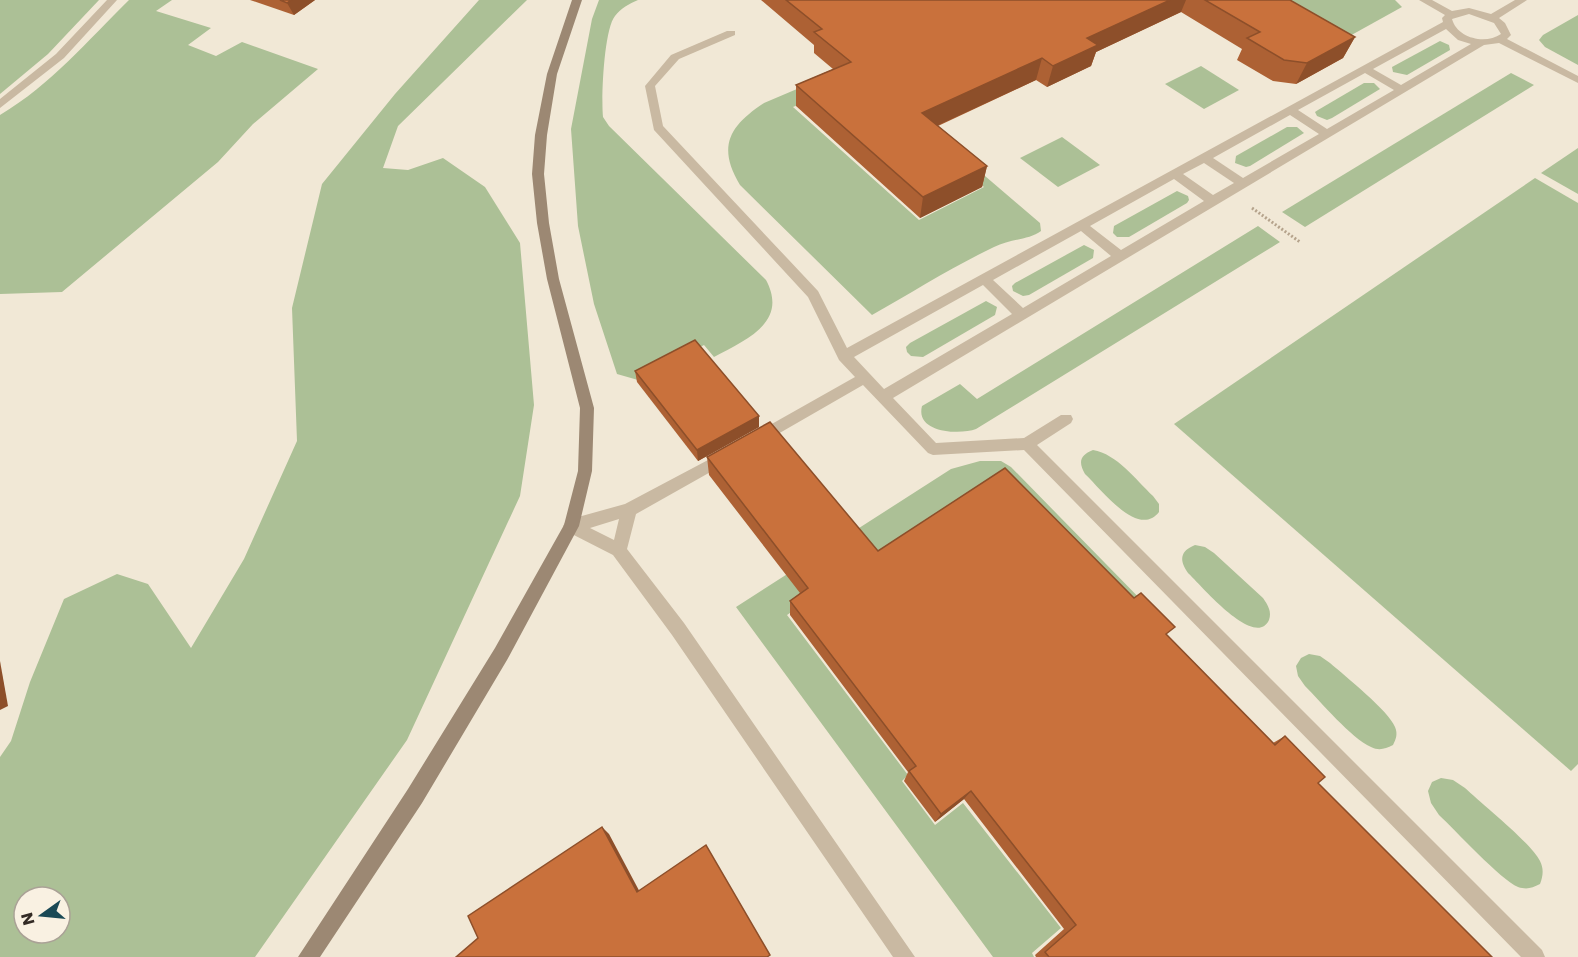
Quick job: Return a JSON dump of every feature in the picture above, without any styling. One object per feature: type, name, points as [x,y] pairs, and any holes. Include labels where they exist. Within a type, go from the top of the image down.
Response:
[{"type":"street","points":[[0,105],[60,56],[112,0]]},
{"type":"street","points":[[308,957],[421,786],[501,654],[571,526],[585,471],[587,408],[553,279],[543,223],[538,174],[541,135],[552,75],[577,0]]},
{"type":"street","points":[[1424,0],[1449,19],[1460,36],[1482,42],[1501,40],[1578,80]]},
{"type":"street","points":[[1492,18],[1522,0]]},
{"type":"street","points":[[844,356],[1365,69],[1449,19],[1470,11],[1492,18],[1505,30],[1506,35],[1501,40]]},
{"type":"street","points":[[731,33],[675,57],[650,87],[658,127],[813,294],[844,356],[933,450],[1027,444],[1066,419]]},
{"type":"street","points":[[884,396],[1482,42]]},
{"type":"street","points":[[1365,69],[1402,90]]},
{"type":"street","points":[[1290,110],[1327,134]]},
{"type":"street","points":[[1204,157],[1243,184]]},
{"type":"street","points":[[1175,174],[1213,201]]},
{"type":"street","points":[[1081,225],[1120,256]]},
{"type":"street","points":[[984,279],[1021,314]]},
{"type":"street","points":[[571,526],[629,510],[866,377]]},
{"type":"street","points":[[1027,444],[1535,957]]},
{"type":"street","points":[[620,550],[629,510]]},
{"type":"street","points":[[571,526],[620,550],[905,957]]},
{"type":"path","points":[[1273,223],[1300,242]]},
{"type":"green space","points":[[0,0],[99,0],[48,54],[0,94]]},
{"type":"green space","points":[[129,0],[172,0],[156,11],[211,28],[188,45],[216,56],[242,42],[318,69],[253,124],[218,162],[62,292],[0,294],[0,115],[53,76]]},
{"type":"green space","points":[[479,0],[527,0],[398,126],[383,168],[408,170],[443,158],[485,187],[520,243],[534,405],[520,496],[407,740],[255,957],[0,957],[0,757],[11,741],[30,682],[64,599],[117,574],[148,584],[191,648],[244,559],[297,441],[292,308],[322,184],[395,94]]},
{"type":"green space","points":[[599,0],[638,0],[620,11],[611,23],[604,64],[603,117],[609,126],[766,280],[772,295],[772,308],[768,319],[750,337],[714,357],[704,345],[638,380],[617,374],[594,304],[578,226],[571,129],[592,19]]},
{"type":"green space","points":[[1244,0],[1395,0],[1402,7],[1283,73]]},
{"type":"green space","points":[[1578,15],[1578,65],[1545,47],[1539,40],[1543,35]]},
{"type":"green space","points":[[967,31],[793,107],[919,220],[984,187],[962,168],[971,164],[1040,223],[1041,231],[1036,234],[994,247],[872,315],[740,185],[729,159],[730,138],[742,120],[764,103],[884,52]]},
{"type":"green space","points":[[1440,41],[1449,45],[1450,50],[1407,75],[1393,72],[1392,67]]},
{"type":"green space","points":[[1201,66],[1239,90],[1204,109],[1165,84]]},
{"type":"green space","points":[[1511,73],[1534,85],[1305,227],[1282,212]]},
{"type":"green space","points":[[1364,83],[1374,83],[1380,89],[1332,118],[1327,120],[1317,116],[1315,112]]},
{"type":"green space","points":[[1287,127],[1297,127],[1304,133],[1250,166],[1235,163],[1236,156]]},
{"type":"green space","points":[[1062,137],[1100,165],[1058,187],[1020,158]]},
{"type":"green space","points":[[1578,148],[1578,194],[1541,173]]},
{"type":"green space","points":[[1535,178],[1578,203],[1578,764],[1571,771],[1174,424]]},
{"type":"green space","points":[[1177,191],[1188,196],[1187,203],[1129,237],[1117,237],[1113,233],[1114,226]]},
{"type":"green space","points":[[1258,226],[1280,242],[976,429],[960,432],[940,430],[925,422],[922,406],[960,384],[977,399]]},
{"type":"green space","points":[[1084,245],[1094,250],[1093,258],[1029,295],[1023,296],[1013,291],[1012,286],[1015,283]]},
{"type":"green space","points":[[986,301],[997,307],[995,315],[923,357],[911,356],[907,352],[906,347],[910,343]]},
{"type":"green space","points":[[1093,450],[1102,452],[1126,468],[1159,504],[1159,512],[1150,519],[1141,520],[1120,509],[1110,500],[1085,474],[1081,466],[1085,454]]},
{"type":"green space","points":[[980,461],[1001,461],[1011,467],[1151,610],[797,608],[787,615],[908,775],[902,781],[935,825],[963,803],[1061,928],[1032,953],[1034,957],[993,957],[736,607],[951,469]]},
{"type":"green space","points":[[1195,545],[1205,547],[1214,553],[1263,598],[1270,614],[1269,620],[1262,627],[1252,627],[1240,621],[1215,601],[1188,573],[1182,556],[1186,550]]},
{"type":"green space","points":[[1309,654],[1320,656],[1330,663],[1384,712],[1396,730],[1393,745],[1379,749],[1363,742],[1305,686],[1298,676],[1296,666],[1301,658]]},
{"type":"green space","points":[[1441,778],[1453,780],[1465,788],[1527,844],[1541,864],[1543,872],[1540,884],[1524,888],[1510,883],[1439,815],[1431,803],[1428,791],[1432,782]]},
{"type":"building","points":[[786,0],[1170,0],[1087,38],[1098,45],[1053,66],[1042,58],[922,113],[987,166],[923,197],[796,85],[851,62],[814,32],[822,29]]},
{"type":"building","points":[[1205,0],[1290,0],[1355,37],[1307,63],[1284,60],[1247,38],[1260,32]]},
{"type":"building","points":[[695,340],[759,416],[697,450],[635,371]]},
{"type":"building","points":[[770,422],[878,551],[1005,468],[1134,598],[1141,593],[1175,627],[1166,634],[1275,745],[1285,736],[1325,777],[1318,783],[1492,957],[1049,957],[1045,952],[1076,925],[971,791],[941,814],[909,771],[916,766],[790,601],[808,588],[707,457]]},
{"type":"building","points":[[602,827],[637,892],[706,845],[770,955],[767,957],[456,957],[478,938],[468,916]]}]
